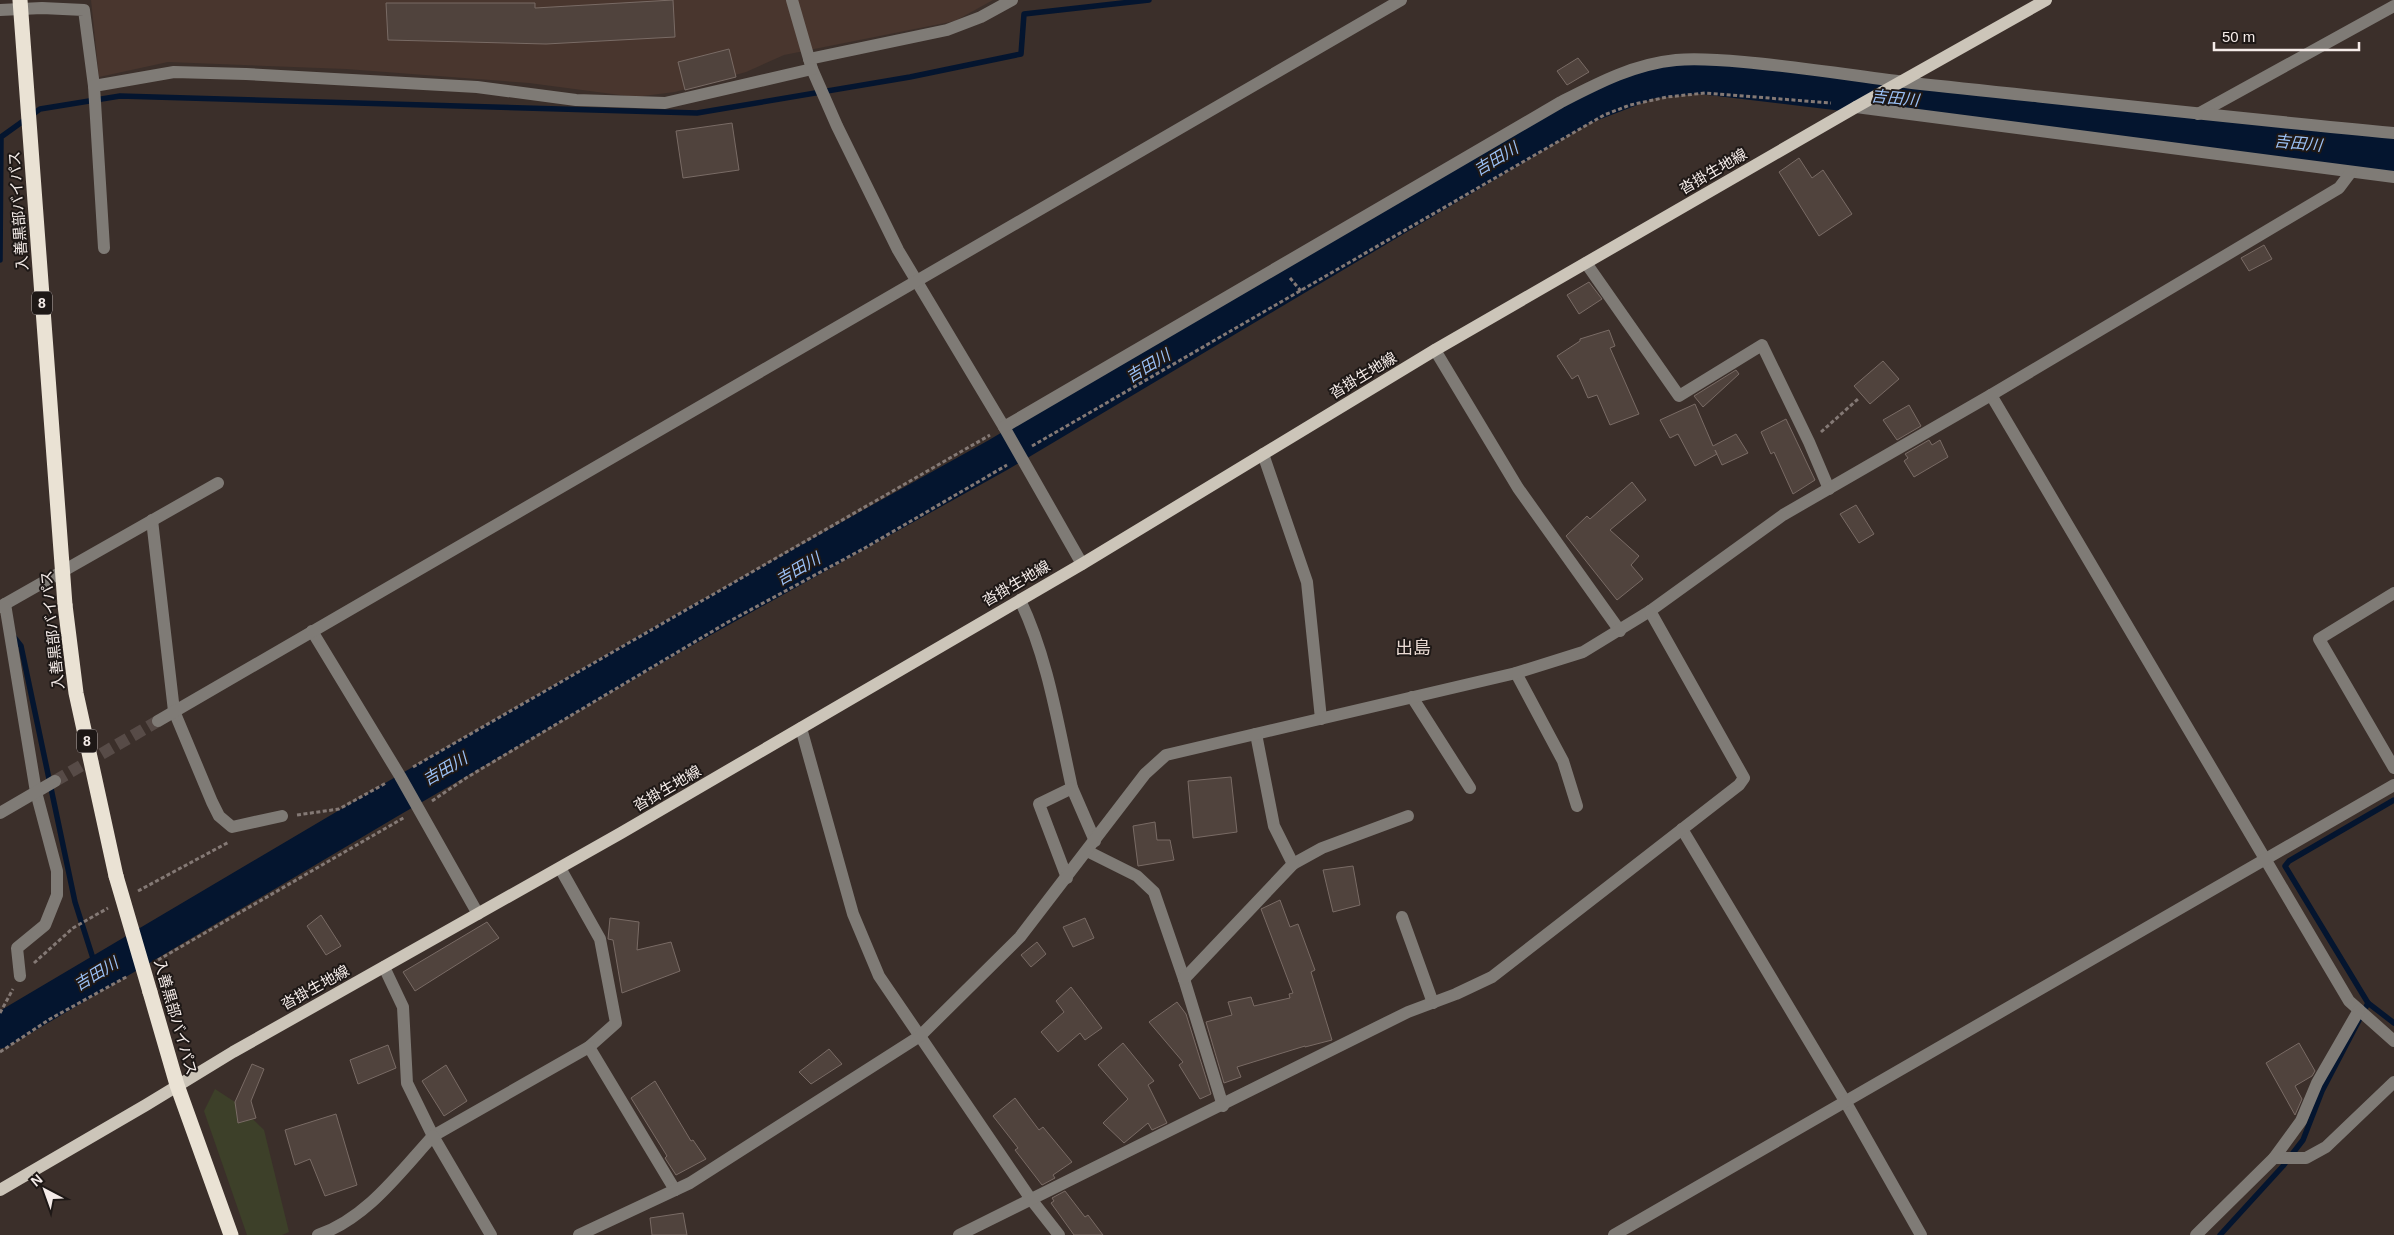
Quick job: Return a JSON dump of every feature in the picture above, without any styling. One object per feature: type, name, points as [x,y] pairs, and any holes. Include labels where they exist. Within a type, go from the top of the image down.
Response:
[{"type":"highway","name":"入善黒部バイパス","points":[[20,0],[65,605],[76,693],[116,876],[177,1085],[231,1235]]},
{"type":"main road","name":"沓掛生地線","points":[[0,1190],[177,1085],[560,868],[1082,564],[1435,350],[1857,106],[2046,0]]},
{"type":"street","points":[[792,0],[811,64],[837,126],[898,250],[1004,427],[1082,564]]},
{"type":"street","points":[[94,86],[174,72],[246,74],[477,87],[576,100],[665,103],[948,30],[981,17],[1012,0]]},
{"type":"street","points":[[158,720],[564,487],[1401,0]]},
{"type":"street","points":[[2198,114],[2394,6]]},
{"type":"street","points":[[0,10],[42,8],[84,10],[94,86],[104,248]]},
{"type":"street","points":[[1004,427],[1561,102],[1603,80],[1640,66],[1676,60],[1727,61],[1794,66],[1901,82],[2394,133]]},
{"type":"street","points":[[1857,106],[2394,177]]},
{"type":"street","points":[[579,1235],[690,1183],[920,1036],[1020,937],[1145,774],[1166,755],[1516,673],[1583,652],[1650,611],[1783,515],[1991,395],[2339,188],[2351,172]]},
{"type":"street","points":[[1586,263],[1679,396],[1762,345],[1809,442],[1829,489]]},
{"type":"street","points":[[1435,350],[1518,488],[1620,631]]},
{"type":"street","points":[[1991,395],[2349,1001],[2394,1041]]},
{"type":"street","points":[[1263,454],[1307,582],[1321,719]]},
{"type":"street","points":[[20,976],[17,948],[45,926],[57,895],[57,871],[36,792],[3,605],[218,483]]},
{"type":"street","points":[[152,520],[174,711],[219,816],[232,826],[282,816]]},
{"type":"street","points":[[2394,593],[2319,638],[2394,768]]},
{"type":"street","points":[[1020,600],[1028,618],[1047,679],[1072,788],[1091,846],[1137,876],[1154,892],[1184,978],[1223,1106]]},
{"type":"street","points":[[959,1235],[1030,1198],[1223,1106],[1408,1012],[1492,977],[1739,785],[1744,778],[1650,611]]},
{"type":"street","points":[[312,631],[400,775],[478,914]]},
{"type":"street","points":[[1516,673],[1563,760],[1577,806]]},
{"type":"street","points":[[1412,697],[1470,788]]},
{"type":"street","points":[[801,728],[853,914],[879,976],[1030,1198],[1058,1235]]},
{"type":"street","points":[[1256,734],[1274,826],[1292,864]]},
{"type":"street","points":[[0,813],[55,780]]},
{"type":"street","points":[[1614,1235],[2394,787],[2394,785]]},
{"type":"street","points":[[1067,878],[1039,804],[1072,788]]},
{"type":"street","points":[[1184,978],[1292,864],[1322,848],[1408,816]]},
{"type":"street","points":[[1682,829],[1845,1101],[1921,1235]]},
{"type":"street","points":[[318,1235],[334,1230],[373,1201],[434,1136],[588,1047],[616,1023],[600,939],[560,868]]},
{"type":"street","points":[[1402,917],[1433,1003]]},
{"type":"street","points":[[384,967],[402,1008],[408,1083],[434,1136],[491,1235]]},
{"type":"street","points":[[2196,1235],[2274,1158],[2301,1121],[2317,1083],[2360,1010]]},
{"type":"street","points":[[588,1047],[674,1190]]},
{"type":"street","points":[[2274,1158],[2306,1158],[2326,1147],[2394,1082]]},
{"type":"path","points":[[154,962],[364,839],[418,810],[466,778],[728,622],[863,549],[1021,457],[1030,448],[1137,385],[1604,115],[1630,105],[1704,92],[1808,100],[1857,106]]},
{"type":"path","points":[[1809,442],[1858,399]]},
{"type":"path","points":[[282,816],[339,810],[1004,427]]},
{"type":"path","points":[[130,896],[230,842]]},
{"type":"path","points":[[73,928],[114,905]]},
{"type":"path","points":[[0,1052],[50,1019],[129,976]]},
{"type":"shaded area","points":[[91,0],[993,0],[955,21],[784,55],[746,72],[675,92],[635,97],[529,83],[346,69],[168,62],[99,77]]},
{"type":"green space","points":[[215,1089],[235,1102],[264,1130],[289,1232],[282,1235],[247,1235],[204,1111]]},
{"type":"building","points":[[673,0],[675,37],[546,44],[388,40],[386,3],[535,3],[535,8]]},
{"type":"building","points":[[729,49],[736,77],[685,90],[678,62]]},
{"type":"building","points":[[1578,58],[1589,72],[1567,85],[1557,71]]},
{"type":"building","points":[[732,123],[739,170],[683,178],[676,131]]},
{"type":"building","points":[[1799,158],[1812,178],[1823,170],[1852,214],[1819,236],[1779,172]]},
{"type":"building","points":[[2264,245],[2272,259],[2249,271],[2241,258]]},
{"type":"building","points":[[1589,282],[1602,299],[1579,314],[1567,295]]},
{"type":"building","points":[[1609,330],[1615,346],[1610,348],[1639,414],[1610,425],[1597,395],[1588,398],[1578,375],[1572,379],[1557,356],[1580,341],[1580,339]]},
{"type":"building","points":[[1883,361],[1899,379],[1870,404],[1854,386]]},
{"type":"building","points":[[1736,370],[1739,374],[1703,407],[1694,396]]},
{"type":"building","points":[[1695,404],[1713,446],[1736,434],[1748,453],[1722,465],[1717,454],[1695,466],[1678,434],[1670,438],[1660,420]]},
{"type":"building","points":[[1909,405],[1921,426],[1897,440],[1883,420]]},
{"type":"building","points":[[1786,419],[1815,480],[1793,494],[1774,452],[1771,454],[1761,432]]},
{"type":"building","points":[[1929,440],[1932,445],[1940,440],[1948,457],[1914,477],[1904,461],[1908,458],[1905,454]]},
{"type":"building","points":[[1632,482],[1646,500],[1610,530],[1639,556],[1631,565],[1643,579],[1617,600],[1566,536],[1587,516],[1590,519]]},
{"type":"building","points":[[1856,505],[1874,534],[1859,543],[1840,514]]},
{"type":"building","points":[[1231,777],[1237,832],[1193,838],[1188,781]]},
{"type":"building","points":[[1155,822],[1157,840],[1170,840],[1174,860],[1138,866],[1133,826]]},
{"type":"building","points":[[1353,866],[1360,905],[1333,912],[1323,870]]},
{"type":"building","points":[[1280,900],[1290,927],[1298,924],[1315,970],[1311,972],[1332,1040],[1305,1046],[1237,1067],[1241,1077],[1224,1083],[1206,1022],[1232,1015],[1228,1002],[1251,997],[1254,1006],[1290,998],[1289,994],[1293,993],[1261,909]]},
{"type":"building","points":[[321,915],[341,946],[326,955],[307,926]]},
{"type":"building","points":[[610,918],[639,922],[637,950],[671,942],[680,971],[622,993],[613,940],[608,939]]},
{"type":"building","points":[[1085,918],[1094,938],[1073,947],[1063,927]]},
{"type":"building","points":[[487,922],[499,938],[415,991],[403,972]]},
{"type":"building","points":[[1037,942],[1046,954],[1031,967],[1021,955]]},
{"type":"building","points":[[1071,987],[1102,1028],[1085,1040],[1080,1033],[1058,1052],[1041,1032],[1064,1012],[1056,1001]]},
{"type":"building","points":[[1177,1002],[1186,1014],[1211,1094],[1200,1099],[1179,1065],[1183,1062],[1149,1022]]},
{"type":"building","points":[[1123,1043],[1154,1081],[1148,1085],[1167,1123],[1152,1130],[1148,1123],[1124,1143],[1103,1123],[1128,1099],[1098,1065]]},
{"type":"building","points":[[2299,1043],[2315,1071],[2312,1076],[2295,1086],[2302,1099],[2295,1115],[2266,1063]]},
{"type":"building","points":[[388,1045],[396,1068],[358,1084],[350,1060]]},
{"type":"building","points":[[829,1049],[842,1064],[811,1084],[799,1072]]},
{"type":"building","points":[[252,1064],[264,1069],[251,1101],[256,1118],[238,1123],[235,1102]]},
{"type":"building","points":[[446,1065],[467,1101],[444,1116],[422,1081]]},
{"type":"building","points":[[655,1081],[691,1141],[693,1140],[706,1159],[676,1175],[665,1158],[667,1156],[631,1098]]},
{"type":"building","points":[[1015,1098],[1039,1130],[1043,1127],[1072,1162],[1053,1175],[1055,1178],[1042,1185],[1015,1150],[1018,1148],[993,1116]]},
{"type":"building","points":[[336,1114],[357,1185],[325,1196],[310,1159],[295,1165],[285,1130]]},
{"type":"building","points":[[1065,1191],[1085,1217],[1088,1215],[1103,1235],[1074,1235],[1051,1203],[1054,1201],[1052,1198]]},
{"type":"building","points":[[683,1213],[687,1235],[652,1235],[650,1218]]},
{"type":"waterway","points":[[0,260],[1,137],[40,109],[120,96],[697,113],[910,77],[1021,54],[1024,14],[1149,0]]},
{"type":"waterway","name":"吉田川","points":[[0,1031],[389,801],[682,631],[998,455],[1581,108],[1651,81],[1698,76],[1948,106],[2394,154]]},
{"type":"waterway","points":[[14,637],[21,646],[75,902],[98,974]]},
{"type":"waterway","points":[[2394,800],[2289,861],[2285,866],[2368,1003],[2394,1023]]},
{"type":"waterway","points":[[2220,1235],[2283,1166],[2303,1140],[2322,1091],[2368,1003]]},
{"type":"tunnel","points":[[55,781],[158,721]]},
{"type":"district","name":"出島","points":[[1413,648]]}]
